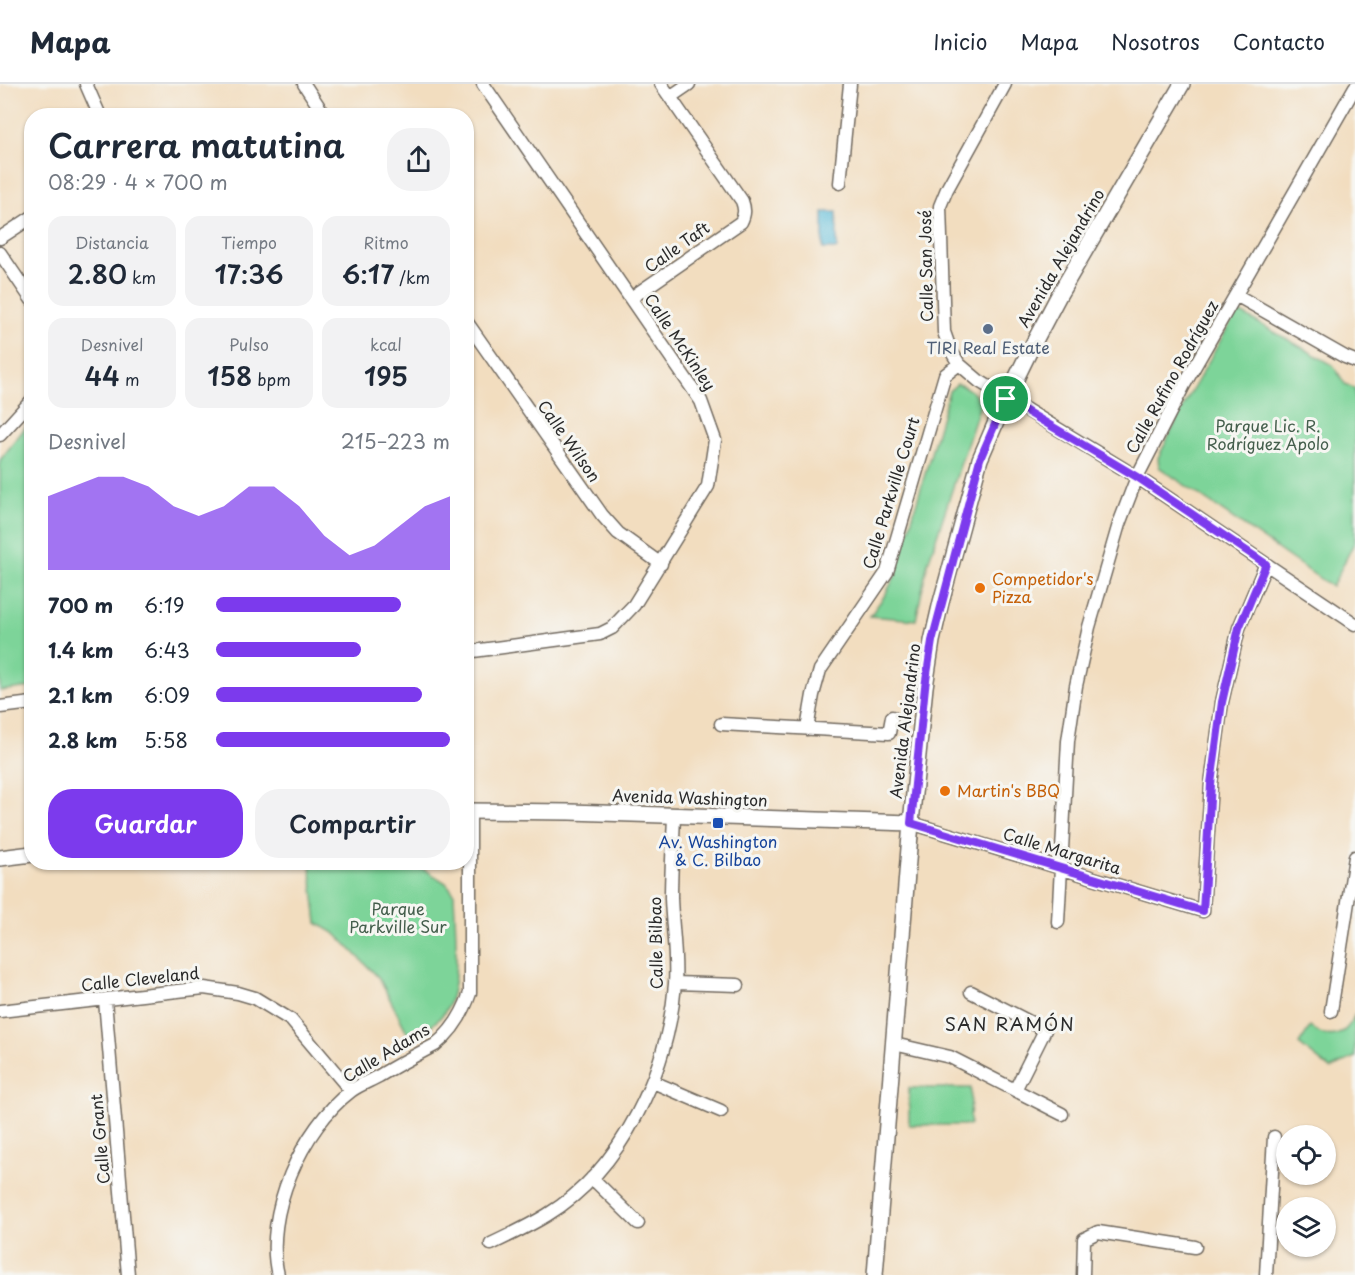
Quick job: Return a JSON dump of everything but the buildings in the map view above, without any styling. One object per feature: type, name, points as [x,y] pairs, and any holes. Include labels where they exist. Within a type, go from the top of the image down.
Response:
[{"type":"street","points":[[86,84],[96,108]]},
{"type":"street","points":[[304,84],[320,108]]},
{"type":"street","name":"Calle McKinley","points":[[474,651],[600,634],[612,628],[634,605],[708,486],[715,440],[701,401],[483,84]]},
{"type":"street","points":[[661,84],[670,98],[689,84]]},
{"type":"street","points":[[840,183],[850,84]]},
{"type":"street","name":"Calle San José","points":[[1005,84],[947,189],[940,206],[944,332],[959,364],[1006,399],[1137,477],[1355,624]]},
{"type":"street","name":"Avenida Alejandrino","points":[[875,1275],[911,823],[932,641],[980,459],[1006,399],[1059,295],[1182,84]]},
{"type":"street","name":"Calle Rufino Rodríguez","points":[[1058,922],[1068,741],[1076,686],[1105,566],[1137,477],[1184,385],[1355,87]]},
{"type":"street","name":"Calle Taft","points":[[631,298],[741,222],[744,216],[741,201],[670,98]]},
{"type":"street","points":[[0,238],[24,222]]},
{"type":"street","points":[[0,253],[24,288]]},
{"type":"street","points":[[1236,295],[1355,361]]},
{"type":"street","name":"Calle Wilson","points":[[474,332],[602,515],[618,533],[661,564]]},
{"type":"street","name":"Calle Parkville Court","points":[[807,729],[820,670],[887,572],[945,375],[959,364]]},
{"type":"street","points":[[0,435],[24,409]]},
{"type":"street","name":"Calle Margarita","points":[[911,823],[1203,911],[1211,784],[1222,702],[1239,628],[1266,564]]},
{"type":"street","points":[[0,707],[24,704]]},
{"type":"street","points":[[721,724],[889,733],[892,717]]},
{"type":"street","name":"Avenida Washington","points":[[474,811],[911,823]]},
{"type":"street","name":"Calle Bilbao","points":[[491,1244],[548,1215],[592,1178],[631,1127],[653,1082],[664,1051],[675,983],[671,895],[674,816]]},
{"type":"street","points":[[0,858],[24,855]]},
{"type":"street","points":[[1332,1011],[1355,857]]},
{"type":"street","name":"Calle Adams","points":[[278,1275],[274,1241],[276,1218],[284,1188],[298,1159],[318,1127],[331,1110],[351,1091],[435,1045],[446,1036],[461,1015],[470,993],[468,870]]},
{"type":"street","points":[[675,983],[738,985]]},
{"type":"street","name":"Calle Cleveland","points":[[0,1011],[204,988],[221,989],[255,998],[291,1020],[351,1091]]},
{"type":"street","points":[[971,992],[1045,1030],[1015,1090]]},
{"type":"street","name":"Calle Grant","points":[[105,1000],[128,1275]]},
{"type":"street","points":[[894,1044],[950,1057],[1062,1114]]},
{"type":"street","points":[[653,1082],[721,1111]]},
{"type":"street","points":[[1266,1275],[1274,1137]]},
{"type":"street","points":[[592,1178],[638,1223]]},
{"type":"street","points":[[1083,1275],[1084,1239],[1098,1232],[1195,1247]]},
{"type":"green space","name":"Parque Lic. R. Rodríguez Apolo","points":[[1239,312],[1333,365],[1345,384],[1355,389],[1355,541],[1332,587],[1159,467],[1158,458],[1189,396],[1236,313]]},
{"type":"green space","points":[[957,384],[972,392],[980,405],[927,566],[916,620],[870,616],[896,574],[949,391]]},
{"type":"green space","points":[[24,429],[24,688],[0,691],[0,460]]},
{"type":"green space","name":"Parque Parkville Sur","points":[[311,870],[425,870],[446,883],[454,893],[456,956],[453,988],[450,1002],[444,1013],[429,1028],[411,1040],[379,978],[336,934],[317,923]]},
{"type":"green space","points":[[1355,1014],[1355,1057],[1330,1069],[1299,1044],[1310,1027],[1324,1035],[1336,1035],[1347,1028]]},
{"type":"green space","points":[[909,1088],[971,1088],[970,1125],[909,1125]]},
{"type":"water","points":[[823,212],[837,212],[837,249],[823,249]]},
{"type":"place","name":"TIRI Real Estate","points":[[988,329]]},
{"type":"place","name":"Competidor's Pizza","points":[[980,588]]},
{"type":"place","name":"Martin's BBQ","points":[[945,791]]},
{"type":"place","name":"Av. Washington & C. Bilbao","points":[[718,823]]},
{"type":"district","name":"SAN RAMÓN","points":[[1010,1025]]},
{"type":"route","points":[[1006,399],[1137,477],[1266,564],[1239,628],[1222,702],[1211,784],[1203,911],[911,823],[932,641],[958,535],[980,459],[1006,399]]}]
